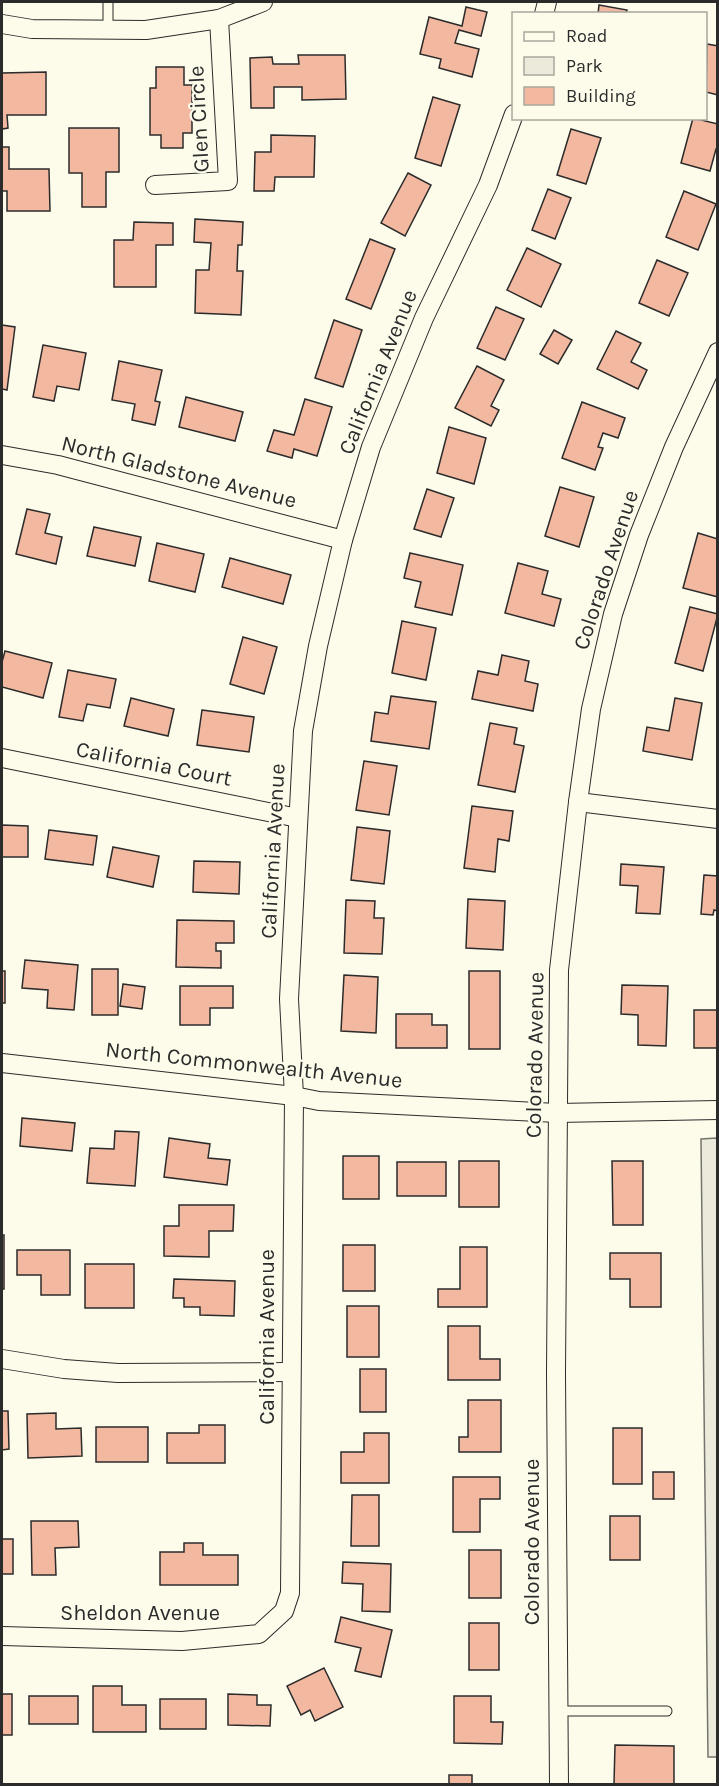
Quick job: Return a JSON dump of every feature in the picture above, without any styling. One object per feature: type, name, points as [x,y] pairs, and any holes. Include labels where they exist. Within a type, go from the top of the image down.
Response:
[{"type":"street","points":[[2,24],[32,29],[146,30],[219,19],[263,2]]},
{"type":"street","name":"Glen Circle","points":[[155,184],[228,181],[219,19]]},
{"type":"street","name":"California Avenue","points":[[273,1622],[284,1611],[290,1593],[294,1096],[289,999],[303,731],[318,646],[343,540],[372,447],[424,318],[488,185],[512,117]]},
{"type":"street","name":"Colorado Avenue","points":[[559,1785],[556,1386],[559,970],[591,709],[613,614],[639,535],[674,447],[717,352]]},
{"type":"street","name":"North Gladstone Avenue","points":[[2,455],[58,465],[343,540]]},
{"type":"street","name":"California Court","points":[[2,758],[298,818]]},
{"type":"street","points":[[578,802],[717,819]]},
{"type":"street","name":"North Commonwealth Avenue","points":[[2,1063],[294,1096],[319,1101],[557,1113],[717,1110]]},
{"type":"street","points":[[2,1359],[64,1369],[118,1373],[291,1372]]},
{"type":"street","name":"Sheldon Avenue","points":[[2,1636],[182,1641],[259,1634],[273,1622]]},
{"type":"lane","points":[[108,2],[108,29]]},
{"type":"lane","points":[[557,1711],[667,1711]]},
{"type":"green space","points":[[717,1138],[718,1757],[708,1757],[701,1139]]},
{"type":"building","points":[[599,5],[627,10],[626,12],[598,12]]},
{"type":"building","points":[[466,7],[487,12],[481,36],[459,30],[455,43],[479,49],[472,77],[439,68],[441,59],[420,54],[429,17],[462,26]]},
{"type":"building","points":[[707,44],[718,46],[718,95],[707,92]]},
{"type":"building","points":[[298,55],[345,55],[346,99],[302,100],[302,87],[274,87],[274,108],[251,108],[250,58],[272,57],[273,64],[299,64]]},
{"type":"building","points":[[156,67],[184,67],[184,85],[192,85],[192,133],[183,133],[183,148],[161,148],[161,135],[150,135],[150,88],[156,88]]},
{"type":"building","points":[[46,72],[46,115],[7,115],[8,128],[2,129],[2,73]]},
{"type":"building","points":[[433,97],[460,105],[441,166],[415,158]]},
{"type":"building","points":[[692,120],[718,124],[718,149],[716,149],[710,171],[681,163]]},
{"type":"building","points":[[69,128],[119,128],[119,172],[106,172],[106,207],[82,207],[82,173],[69,173]]},
{"type":"building","points":[[571,129],[601,138],[586,184],[557,175]]},
{"type":"building","points":[[271,135],[315,136],[314,177],[275,177],[274,191],[254,191],[255,152],[271,152]]},
{"type":"building","points":[[2,147],[9,147],[9,169],[49,169],[50,211],[7,211],[7,191],[2,191]]},
{"type":"building","points":[[408,173],[431,185],[405,236],[381,223]]},
{"type":"building","points":[[548,189],[571,198],[555,239],[532,230]]},
{"type":"building","points":[[684,191],[716,204],[698,250],[666,237]]},
{"type":"building","points":[[195,219],[243,222],[242,245],[238,245],[237,271],[243,271],[241,315],[195,313],[196,270],[209,270],[211,243],[194,242]]},
{"type":"building","points":[[134,222],[173,223],[173,245],[156,245],[156,287],[114,287],[114,240],[133,240]]},
{"type":"building","points":[[370,239],[395,249],[371,309],[346,299]]},
{"type":"building","points":[[527,248],[561,264],[541,307],[507,290]]},
{"type":"building","points":[[657,260],[688,273],[669,316],[639,303]]},
{"type":"building","points":[[496,307],[524,319],[505,360],[477,348]]},
{"type":"building","points":[[334,320],[362,330],[343,387],[315,378]]},
{"type":"building","points":[[2,325],[15,327],[7,390],[2,389]]},
{"type":"building","points":[[554,330],[572,340],[558,364],[540,354]]},
{"type":"building","points":[[616,331],[641,343],[631,362],[647,370],[638,389],[597,369]]},
{"type":"building","points":[[43,345],[86,353],[79,390],[57,386],[54,401],[33,397]]},
{"type":"building","points":[[119,361],[162,370],[155,401],[160,402],[155,425],[132,420],[135,404],[112,400]]},
{"type":"building","points":[[477,366],[504,380],[491,406],[499,410],[491,426],[455,408]]},
{"type":"building","points":[[186,397],[243,412],[235,441],[179,427]]},
{"type":"building","points":[[305,399],[332,407],[317,456],[294,449],[292,458],[267,451],[274,430],[294,435]]},
{"type":"building","points":[[582,402],[625,418],[618,438],[603,433],[598,447],[603,448],[595,470],[562,458]]},
{"type":"building","points":[[449,427],[486,438],[474,484],[437,473]]},
{"type":"building","points":[[560,487],[594,497],[579,547],[545,536]]},
{"type":"building","points":[[427,489],[454,498],[441,537],[414,529]]},
{"type":"building","points":[[27,509],[50,514],[45,533],[62,537],[56,564],[16,554]]},
{"type":"building","points":[[94,527],[141,537],[135,566],[87,556]]},
{"type":"building","points":[[698,533],[718,539],[718,597],[683,588]]},
{"type":"building","points":[[157,543],[204,554],[195,592],[149,581]]},
{"type":"building","points":[[410,553],[463,565],[452,615],[415,607],[421,582],[404,578]]},
{"type":"building","points":[[230,558],[291,575],[283,604],[222,587]]},
{"type":"building","points":[[518,563],[548,571],[542,594],[561,599],[554,626],[505,613]]},
{"type":"building","points":[[690,607],[718,614],[703,671],[675,663]]},
{"type":"building","points":[[402,621],[436,628],[426,680],[392,673]]},
{"type":"building","points":[[243,637],[277,647],[264,694],[230,684]]},
{"type":"building","points":[[5,651],[52,663],[43,698],[2,687],[2,662]]},
{"type":"building","points":[[502,655],[529,661],[525,681],[538,684],[533,711],[472,699],[478,671],[498,675]]},
{"type":"building","points":[[68,670],[116,679],[110,708],[87,704],[83,721],[59,717]]},
{"type":"building","points":[[391,696],[436,702],[429,749],[371,741],[375,712],[388,714]]},
{"type":"building","points":[[131,698],[174,709],[168,736],[124,726]]},
{"type":"building","points":[[675,698],[702,703],[692,760],[643,751],[647,727],[669,731]]},
{"type":"building","points":[[202,710],[254,717],[249,752],[197,745]]},
{"type":"building","points":[[490,723],[517,728],[514,744],[524,746],[515,792],[478,785]]},
{"type":"building","points":[[364,761],[397,766],[389,815],[356,810]]},
{"type":"building","points":[[472,806],[513,811],[509,841],[498,839],[495,872],[464,868]]},
{"type":"building","points":[[2,825],[28,826],[28,857],[2,857]]},
{"type":"building","points":[[357,827],[390,831],[384,884],[351,880]]},
{"type":"building","points":[[49,830],[97,836],[93,865],[45,859]]},
{"type":"building","points":[[113,847],[159,856],[153,887],[107,877]]},
{"type":"building","points":[[194,861],[240,862],[239,894],[193,892]]},
{"type":"building","points":[[621,864],[664,867],[660,914],[636,913],[638,886],[620,885]]},
{"type":"building","points":[[704,875],[718,876],[718,911],[714,910],[713,915],[701,914]]},
{"type":"building","points":[[468,899],[505,901],[503,950],[466,948]]},
{"type":"building","points":[[346,900],[375,901],[374,918],[384,918],[382,954],[344,953]]},
{"type":"building","points":[[177,920],[234,921],[234,943],[216,943],[216,951],[221,951],[221,968],[176,967]]},
{"type":"building","points":[[25,960],[78,965],[74,1010],[47,1008],[48,990],[22,988]]},
{"type":"building","points":[[92,969],[118,969],[118,1015],[92,1015]]},
{"type":"building","points":[[2,971],[5,971],[5,1003],[2,1003]]},
{"type":"building","points":[[469,971],[500,971],[500,1049],[469,1049]]},
{"type":"building","points":[[344,975],[378,977],[376,1033],[341,1031]]},
{"type":"building","points":[[123,984],[145,987],[142,1009],[120,1006]]},
{"type":"building","points":[[622,985],[668,986],[666,1046],[638,1045],[638,1015],[621,1014]]},
{"type":"building","points":[[180,986],[233,986],[233,1008],[210,1008],[210,1025],[180,1025]]},
{"type":"building","points":[[694,1010],[718,1010],[718,1048],[694,1048]]},
{"type":"building","points":[[396,1014],[432,1014],[432,1025],[447,1025],[447,1048],[396,1048]]},
{"type":"building","points":[[22,1118],[75,1123],[72,1151],[20,1146]]},
{"type":"building","points":[[115,1131],[139,1132],[135,1186],[87,1183],[90,1148],[114,1149]]},
{"type":"building","points":[[169,1138],[210,1144],[208,1158],[230,1160],[227,1185],[164,1177]]},
{"type":"building","points":[[343,1156],[379,1156],[379,1199],[343,1199]]},
{"type":"building","points":[[459,1161],[499,1161],[499,1207],[459,1207]]},
{"type":"building","points":[[612,1161],[643,1161],[643,1225],[613,1225]]},
{"type":"building","points":[[397,1162],[446,1162],[446,1196],[397,1196]]},
{"type":"building","points":[[179,1205],[234,1205],[233,1231],[209,1231],[209,1257],[164,1256],[164,1226],[179,1226]]},
{"type":"building","points":[[2,1235],[4,1235],[4,1289],[2,1289]]},
{"type":"building","points":[[343,1245],[375,1245],[375,1291],[343,1291]]},
{"type":"building","points":[[460,1247],[487,1247],[487,1307],[438,1307],[438,1289],[460,1289]]},
{"type":"building","points":[[17,1250],[70,1250],[70,1295],[41,1295],[41,1275],[17,1275]]},
{"type":"building","points":[[610,1253],[661,1253],[661,1307],[630,1307],[630,1279],[610,1279]]},
{"type":"building","points":[[85,1264],[134,1264],[134,1308],[85,1308]]},
{"type":"building","points":[[174,1279],[235,1281],[234,1316],[200,1315],[200,1307],[184,1307],[184,1298],[173,1298]]},
{"type":"building","points":[[347,1306],[379,1306],[379,1357],[347,1357]]},
{"type":"building","points":[[448,1326],[480,1326],[480,1359],[500,1359],[500,1380],[448,1380]]},
{"type":"building","points":[[360,1369],[386,1369],[386,1412],[360,1412]]},
{"type":"building","points":[[468,1400],[501,1400],[501,1452],[459,1452],[459,1437],[468,1437]]},
{"type":"building","points":[[2,1411],[8,1411],[9,1449],[2,1450]]},
{"type":"building","points":[[56,1413],[56,1429],[81,1428],[82,1456],[28,1458],[27,1414]]},
{"type":"building","points":[[199,1425],[225,1425],[225,1463],[167,1463],[167,1433],[199,1433]]},
{"type":"building","points":[[96,1427],[148,1427],[148,1462],[96,1462]]},
{"type":"building","points":[[613,1428],[642,1428],[642,1484],[613,1484]]},
{"type":"building","points":[[364,1433],[389,1433],[389,1483],[341,1483],[341,1452],[364,1452]]},
{"type":"building","points":[[653,1472],[674,1472],[674,1499],[653,1499]]},
{"type":"building","points":[[453,1477],[500,1477],[500,1499],[480,1499],[480,1532],[453,1532]]},
{"type":"building","points":[[352,1495],[379,1495],[379,1546],[351,1546]]},
{"type":"building","points":[[610,1516],[640,1516],[640,1560],[610,1560]]},
{"type":"building","points":[[31,1521],[78,1521],[79,1547],[55,1548],[56,1575],[32,1575]]},
{"type":"building","points":[[2,1539],[13,1539],[13,1574],[2,1574]]},
{"type":"building","points":[[184,1543],[203,1543],[203,1555],[238,1555],[238,1585],[160,1585],[160,1552],[184,1552]]},
{"type":"building","points":[[469,1550],[501,1550],[501,1598],[469,1598]]},
{"type":"building","points":[[343,1562],[391,1564],[390,1612],[362,1611],[363,1584],[342,1583]]},
{"type":"building","points":[[341,1617],[392,1630],[381,1677],[355,1671],[361,1648],[335,1642]]},
{"type":"building","points":[[469,1623],[499,1623],[499,1670],[469,1670]]},
{"type":"building","points":[[324,1668],[343,1707],[315,1721],[310,1710],[301,1715],[287,1686]]},
{"type":"building","points":[[93,1686],[122,1686],[122,1705],[146,1705],[146,1732],[93,1732]]},
{"type":"building","points":[[2,1694],[12,1694],[12,1735],[2,1735]]},
{"type":"building","points":[[228,1694],[257,1695],[257,1705],[271,1705],[270,1726],[228,1725]]},
{"type":"building","points":[[29,1696],[78,1696],[78,1724],[29,1724]]},
{"type":"building","points":[[454,1696],[491,1696],[491,1722],[503,1722],[502,1744],[454,1743]]},
{"type":"building","points":[[160,1699],[206,1699],[206,1729],[160,1729]]},
{"type":"building","points":[[615,1745],[674,1746],[674,1784],[614,1784]]},
{"type":"building","points":[[449,1775],[472,1775],[472,1784],[449,1784]]}]
